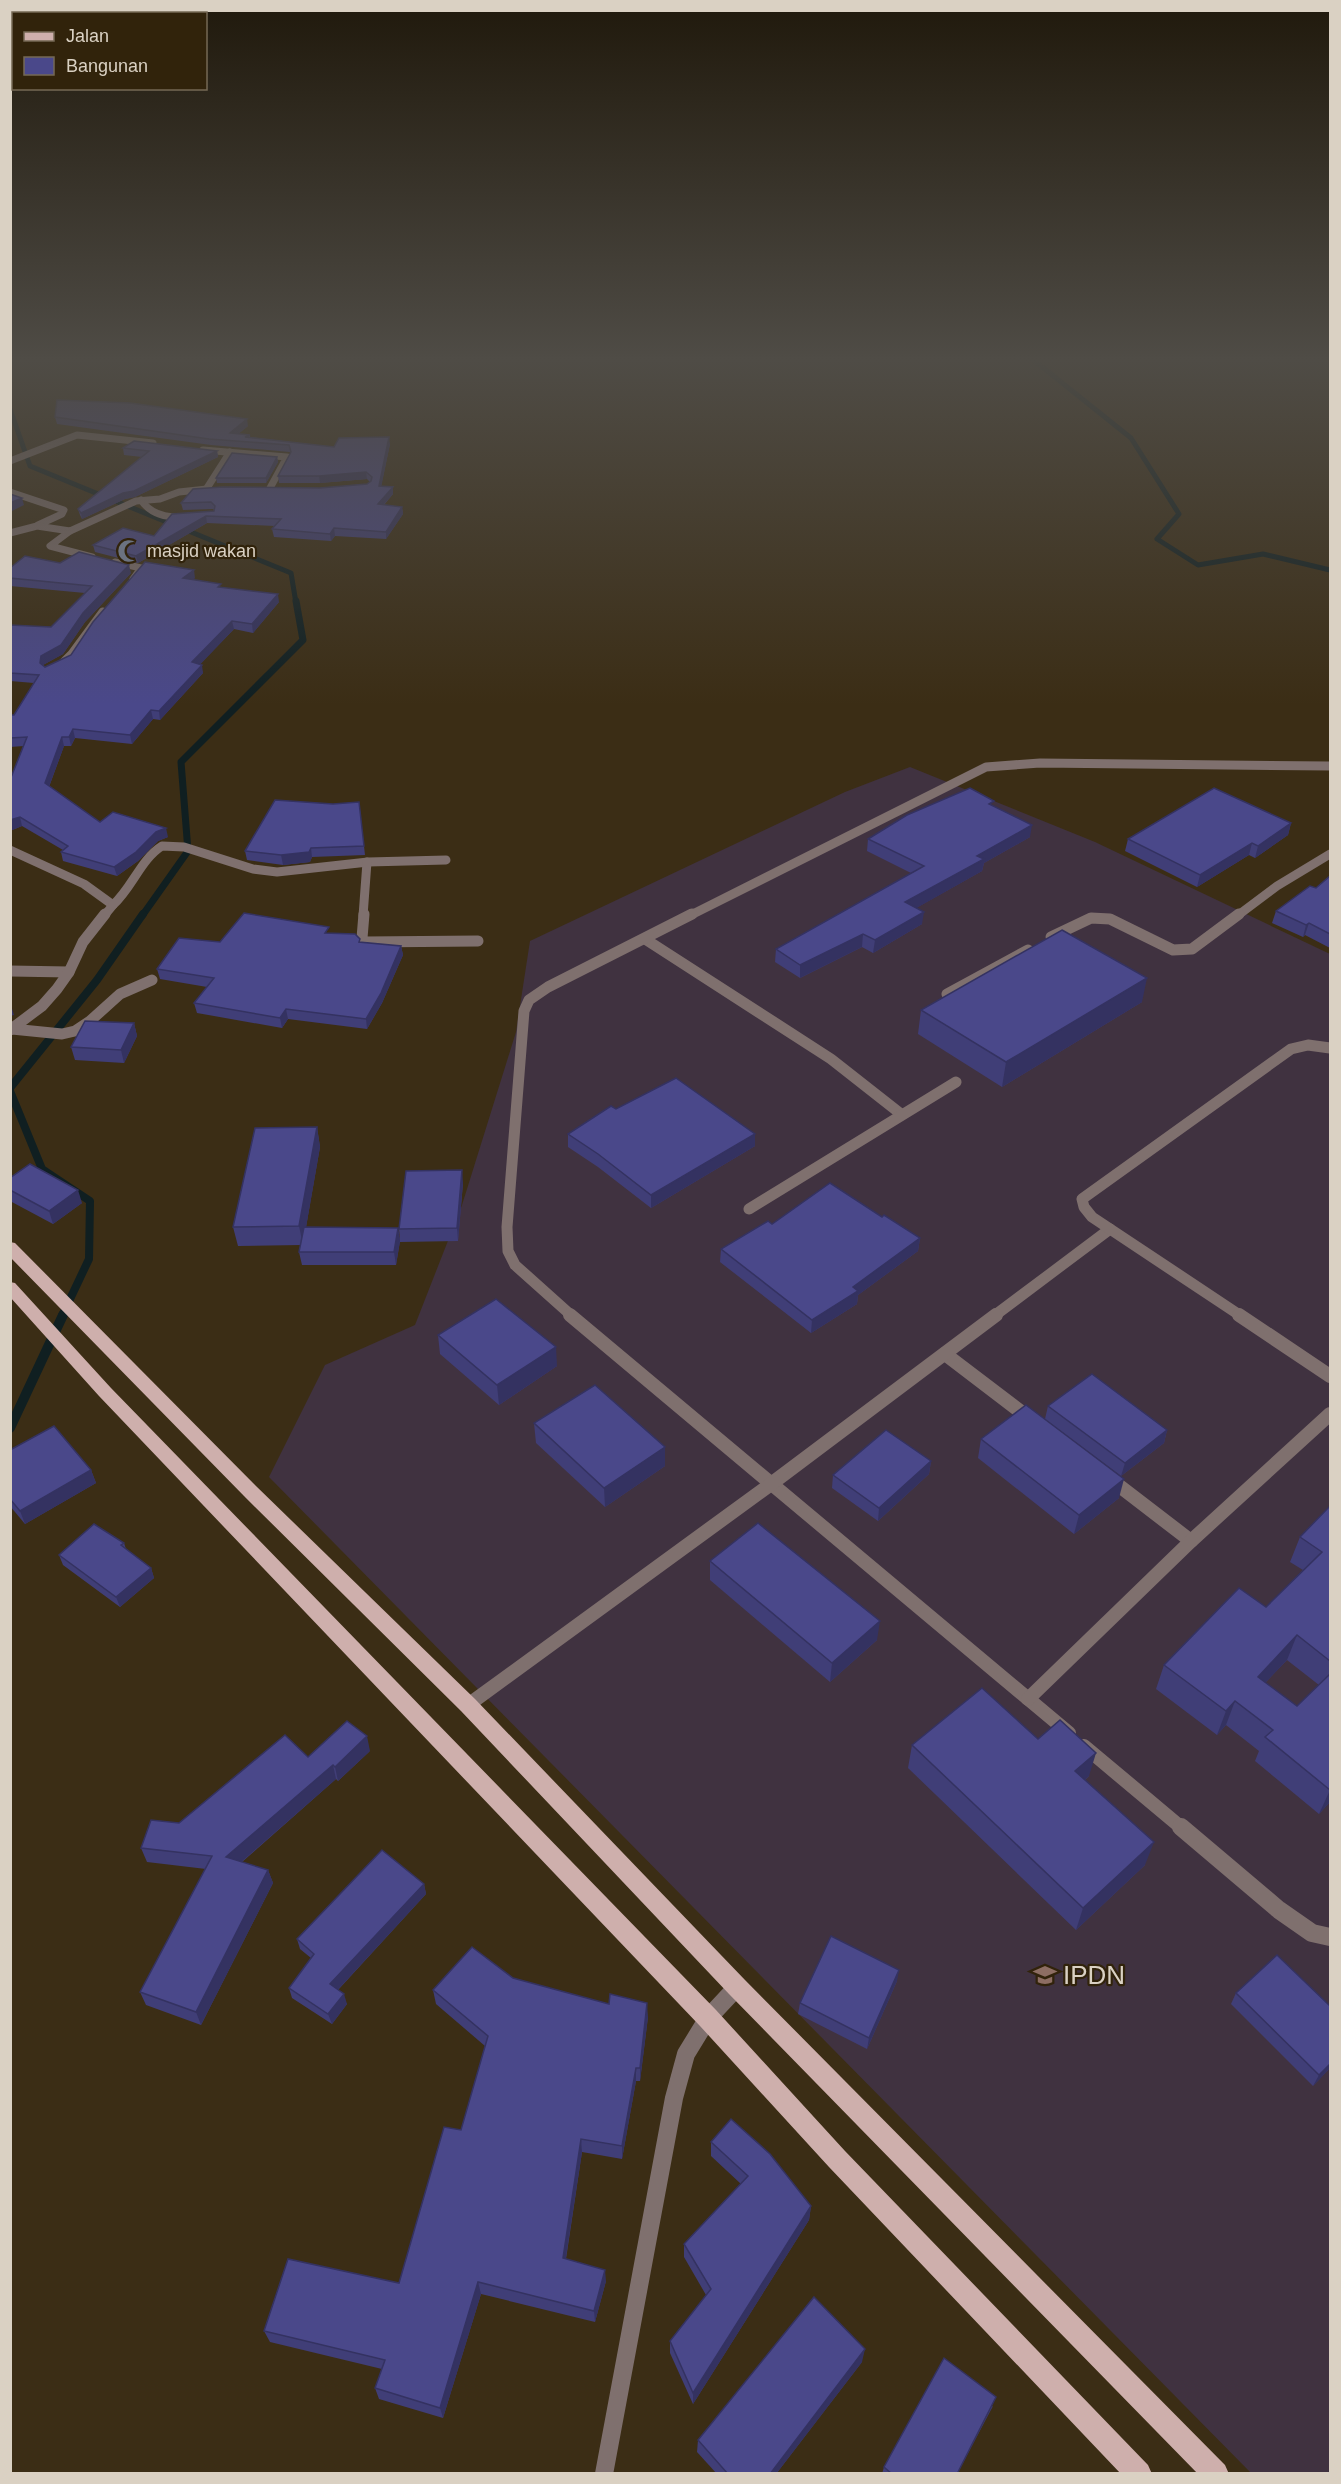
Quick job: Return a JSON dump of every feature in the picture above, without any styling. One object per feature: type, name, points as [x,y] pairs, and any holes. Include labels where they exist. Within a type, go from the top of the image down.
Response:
[{"type":"main road","points":[[10,1247],[250,1491],[468,1705],[737,1987],[1216,2474]]},
{"type":"main road","points":[[10,1287],[105,1392],[708,2018],[837,2159],[1138,2474]]},
{"type":"street","points":[[97,558],[50,546],[70,531],[116,508],[139,501],[210,488],[218,474]]},
{"type":"street","points":[[270,488],[278,474]]},
{"type":"street","points":[[257,488],[280,489]]},
{"type":"street","points":[[10,492],[64,510],[62,514],[37,526],[10,533]]},
{"type":"street","points":[[139,501],[146,509],[156,514],[179,518],[190,516]]},
{"type":"street","points":[[37,526],[70,531]]},
{"type":"street","points":[[107,561],[141,568],[128,584]]},
{"type":"street","points":[[56,666],[68,659],[90,626],[108,607]]},
{"type":"street","points":[[1330,766],[1040,763],[986,767],[548,987],[526,1005],[522,1024],[518,1120],[507,1227],[508,1251],[515,1265],[527,1277],[1279,1910],[1312,1933],[1330,1937]]},
{"type":"street","points":[[11,1029],[49,999],[69,972],[83,942],[113,905],[127,892],[156,849],[164,846],[178,847],[247,867],[281,872],[367,862],[446,860]]},
{"type":"street","points":[[10,850],[84,884],[113,905]]},
{"type":"street","points":[[947,994],[1069,927],[1091,918],[1110,920],[1173,950],[1192,949],[1277,886],[1330,854]]},
{"type":"street","points":[[367,862],[362,938],[365,942],[478,941]]},
{"type":"street","points":[[645,939],[831,1059],[901,1114]]},
{"type":"street","points":[[10,971],[69,972]]},
{"type":"street","points":[[11,1029],[62,1034],[82,1027],[120,994],[152,980]]},
{"type":"street","points":[[1330,1048],[1308,1045],[1291,1049],[1082,1199],[1084,1207],[1092,1217],[1330,1376]]},
{"type":"street","points":[[749,1209],[956,1082]]},
{"type":"street","points":[[468,1705],[771,1484],[1110,1229]]},
{"type":"street","points":[[945,1354],[1049,1433]]},
{"type":"street","points":[[1028,1699],[1191,1541],[1330,1414]]},
{"type":"street","points":[[1096,1469],[1191,1541]]},
{"type":"street","points":[[604,2474],[674,2098],[686,2054],[708,2018],[737,1987]]},
{"type":"shaded area","name":"IPDN","points":[[910,767],[1095,842],[1330,954],[1330,2473],[1251,2473],[269,1477],[325,1365],[415,1325],[462,1205],[516,1032],[530,941],[845,792]]},
{"type":"building","points":[[121,474],[169,474],[81,513],[78,509]]},
{"type":"building","points":[[219,474],[268,474],[266,478],[216,478]]},
{"type":"building","points":[[279,474],[343,474],[319,476],[278,476]]},
{"type":"building","points":[[368,474],[381,474],[379,486],[393,487],[378,504],[402,507],[386,532],[334,528],[330,534],[272,529],[281,519],[206,516],[136,556],[93,545],[123,528],[154,536],[172,514],[214,511],[215,506],[211,502],[181,503],[193,489],[320,488],[367,484],[372,477]]},
{"type":"building","points":[[10,494],[22,498],[10,503]]},
{"type":"building","points":[[79,552],[129,565],[83,613],[61,645],[41,656],[40,663],[45,667],[71,655],[93,622],[145,562],[194,570],[183,578],[221,584],[218,587],[278,594],[252,624],[232,621],[192,662],[202,665],[159,711],[151,710],[130,735],[73,729],[69,737],[62,737],[45,783],[100,822],[113,812],[166,828],[156,832],[136,852],[114,867],[61,852],[68,846],[20,817],[10,820],[10,780],[27,737],[10,738],[10,715],[14,715],[39,675],[10,673],[10,625],[51,627],[92,586],[10,578],[10,568],[25,556],[60,563]]},
{"type":"building","points":[[970,788],[994,801],[989,804],[1032,825],[977,856],[984,859],[905,902],[924,912],[875,940],[863,934],[800,965],[776,949],[924,866],[868,839],[907,815]]},
{"type":"building","points":[[1214,788],[1291,823],[1258,846],[1252,843],[1200,875],[1128,839]]},
{"type":"building","points":[[275,800],[333,804],[359,802],[364,846],[311,848],[309,852],[281,855],[245,851]]},
{"type":"building","points":[[1330,876],[1330,934],[1309,923],[1306,925],[1276,911],[1310,886],[1316,888]]},
{"type":"building","points":[[244,913],[329,927],[325,933],[355,934],[360,939],[359,942],[401,946],[381,993],[366,1019],[286,1009],[280,1018],[194,1003],[214,978],[157,969],[179,938],[220,942]]},
{"type":"building","points":[[1062,930],[1147,978],[1006,1062],[921,1010]]},
{"type":"building","points":[[85,1021],[134,1023],[121,1050],[71,1047]]},
{"type":"building","points":[[676,1078],[755,1134],[651,1195],[568,1134],[611,1106],[616,1109]]},
{"type":"building","points":[[317,1127],[299,1226],[233,1227],[255,1128]]},
{"type":"building","points":[[30,1164],[78,1190],[49,1211],[10,1190],[10,1178]]},
{"type":"building","points":[[462,1170],[457,1228],[399,1229],[406,1171]]},
{"type":"building","points":[[830,1183],[882,1217],[884,1215],[920,1238],[853,1287],[858,1291],[812,1320],[721,1249],[768,1221],[772,1224]]},
{"type":"building","points":[[304,1227],[398,1228],[394,1252],[299,1252]]},
{"type":"building","points":[[496,1299],[556,1347],[497,1385],[438,1335]]},
{"type":"building","points":[[1092,1374],[1167,1430],[1125,1463],[1048,1406]]},
{"type":"building","points":[[595,1385],[665,1447],[604,1488],[534,1423]]},
{"type":"building","points":[[1026,1405],[1124,1479],[1079,1515],[981,1439]]},
{"type":"building","points":[[54,1426],[91,1470],[20,1511],[10,1499],[10,1450]]},
{"type":"building","points":[[886,1430],[931,1461],[879,1508],[833,1475]]},
{"type":"building","points":[[1330,1506],[1330,1661],[1297,1635],[1258,1677],[1297,1706],[1330,1674],[1330,1790],[1265,1737],[1273,1730],[1235,1701],[1226,1711],[1164,1665],[1239,1588],[1266,1607],[1322,1552],[1300,1537]]},
{"type":"building","points":[[758,1523],[880,1621],[832,1663],[710,1561]]},
{"type":"building","points":[[94,1524],[124,1543],[121,1545],[151,1568],[116,1597],[59,1555]]},
{"type":"building","points":[[982,1688],[1038,1739],[1060,1720],[1096,1753],[1075,1771],[1154,1842],[1083,1908],[912,1745]]},
{"type":"building","points":[[347,1721],[367,1736],[335,1767],[333,1765],[226,1857],[268,1870],[196,2012],[140,1992],[212,1856],[141,1848],[151,1820],[179,1823],[285,1735],[308,1757]]},
{"type":"building","points":[[382,1850],[424,1884],[330,1984],[344,1994],[328,2014],[289,1988],[314,1954],[297,1939]]},
{"type":"building","points":[[831,1936],[899,1970],[869,2038],[800,2003]]},
{"type":"building","points":[[472,1947],[513,1978],[609,2004],[610,1994],[647,2003],[640,2068],[636,2068],[622,2146],[581,2139],[563,2258],[605,2270],[594,2311],[478,2282],[440,2408],[375,2388],[385,2360],[264,2331],[288,2259],[399,2283],[444,2127],[461,2130],[488,2036],[433,1990]]},
{"type":"building","points":[[1277,1955],[1330,2006],[1330,2064],[1319,2075],[1236,1993]]},
{"type":"building","points":[[731,2119],[770,2154],[811,2206],[693,2393],[670,2341],[711,2289],[684,2244],[748,2176],[711,2142]]},
{"type":"building","points":[[814,2297],[865,2349],[770,2474],[728,2474],[698,2440]]},
{"type":"building","points":[[944,2358],[996,2397],[957,2474],[892,2474],[884,2467]]},
{"type":"waterway","points":[[49,474],[291,573],[296,603]]},
{"type":"waterway","points":[[1154,474],[1179,514],[1157,539],[1198,565],[1263,554],[1330,570]]},
{"type":"waterway","points":[[142,916],[188,851],[181,762],[303,640],[296,601]]},
{"type":"waterway","points":[[10,1088],[97,980],[143,914]]},
{"type":"waterway","points":[[10,1091],[42,1169],[90,1201],[89,1259],[62,1316]]},
{"type":"waterway","points":[[10,1428],[63,1315]]},
{"type":"place","name":"masjid wakan","points":[[129,551]]},
{"type":"place","name":"IPDN","points":[[1045,1975]]}]
